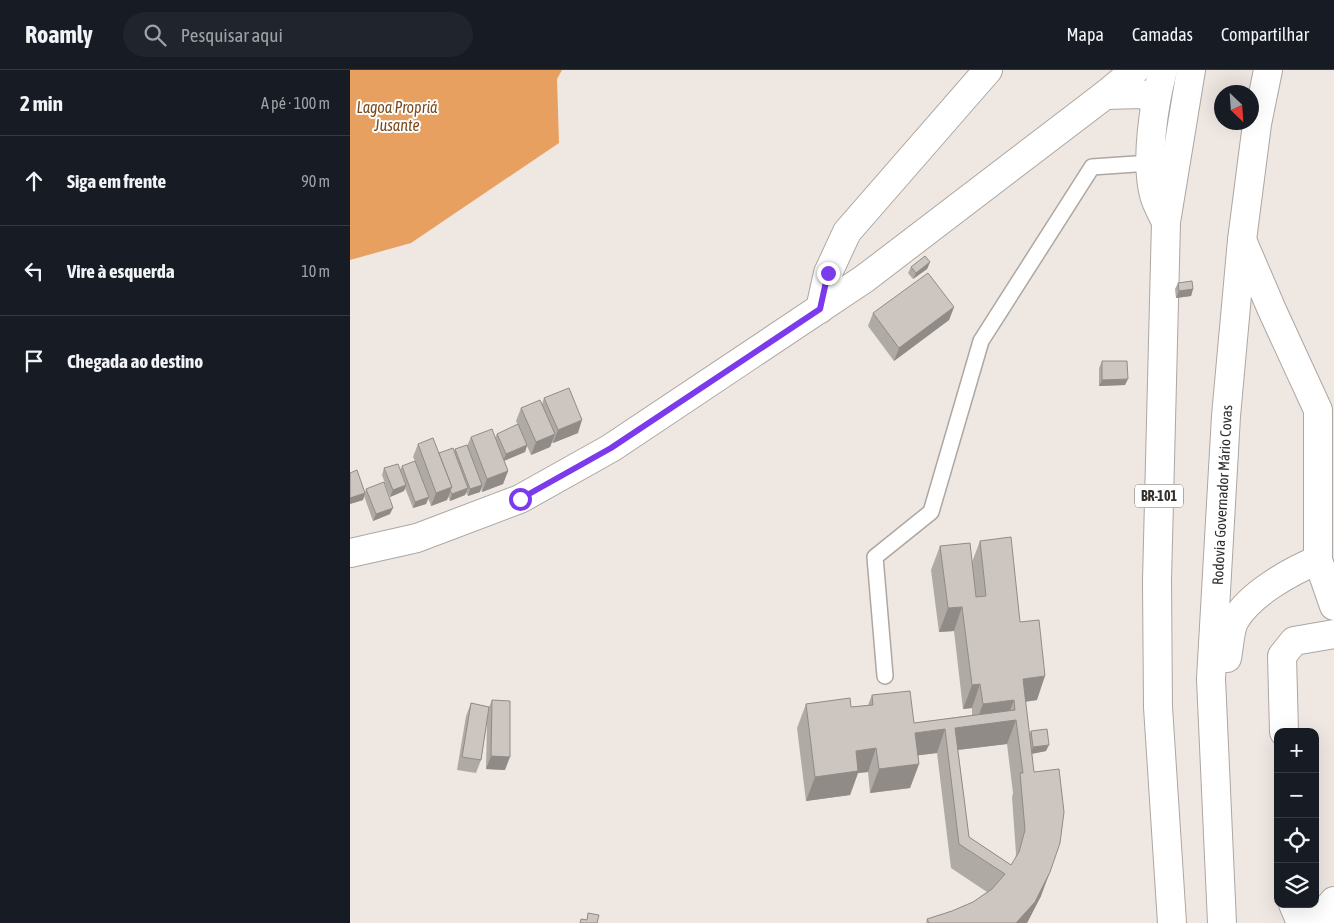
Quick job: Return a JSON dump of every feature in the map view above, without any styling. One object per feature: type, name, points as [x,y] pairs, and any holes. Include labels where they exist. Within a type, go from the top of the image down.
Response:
[{"type":"main road","points":[[820,309],[828,273],[847,232],[988,70]]},
{"type":"main road","points":[[350,553],[417,538],[520,499],[611,448],[864,279],[1105,96],[1135,70]]},
{"type":"main road","points":[[1163,70],[1156,100],[1150,163],[1154,195],[1166,222]]},
{"type":"main road","name":"BR-101","points":[[1172,923],[1158,707],[1156,581],[1166,222],[1191,70]]},
{"type":"main road","name":"Rodovia Governador Mário Covas","points":[[1222,923],[1212,679],[1226,416],[1242,240],[1257,124],[1268,70]]},
{"type":"main road","points":[[1105,96],[1141,94],[1156,100]]},
{"type":"main road","points":[[1242,240],[1272,310],[1329,412],[1318,560],[1334,606]]},
{"type":"main road","points":[[1212,679],[1227,659],[1234,621],[1248,605],[1279,579],[1298,568],[1318,560]]},
{"type":"main road","points":[[1284,728],[1282,656],[1294,641],[1334,634]]},
{"type":"main road","points":[[1315,923],[1334,901]]},
{"type":"main road","points":[[1294,908],[1301,923]]},
{"type":"lane","points":[[884,676],[875,557],[931,512],[981,341],[1092,168],[1150,163]]},
{"type":"water","name":"Lagoa Propriá Jusante","points":[[350,70],[562,70],[557,79],[559,143],[411,243],[350,260]]},
{"type":"building","points":[[925,256],[930,262],[916,273],[911,267]]},
{"type":"building","points":[[928,273],[954,307],[899,348],[873,313]]},
{"type":"building","points":[[1192,281],[1193,289],[1179,291],[1178,283]]},
{"type":"building","points":[[1102,361],[1127,361],[1128,379],[1102,380]]},
{"type":"building","points":[[569,388],[582,420],[558,430],[544,398]]},
{"type":"building","points":[[540,400],[555,434],[536,442],[521,408]]},
{"type":"building","points":[[518,424],[527,445],[506,454],[497,434]]},
{"type":"building","points":[[492,429],[508,471],[487,479],[471,437]]},
{"type":"building","points":[[433,438],[452,487],[436,493],[418,444]]},
{"type":"building","points":[[467,445],[482,485],[470,489],[455,449]]},
{"type":"building","points":[[453,448],[468,488],[452,494],[450,490],[452,487],[439,453]]},
{"type":"building","points":[[415,461],[429,497],[415,502],[402,466]]},
{"type":"building","points":[[398,464],[406,485],[393,490],[384,468]]},
{"type":"building","points":[[357,470],[365,493],[350,498],[350,473]]},
{"type":"building","points":[[384,482],[393,508],[376,514],[366,489]]},
{"type":"building","points":[[1011,537],[1020,622],[1039,620],[1045,676],[1023,679],[1034,772],[1059,769],[1064,812],[1060,843],[1050,872],[1035,902],[1016,923],[929,923],[927,919],[973,902],[992,889],[1005,874],[959,844],[945,729],[915,733],[919,764],[879,769],[876,748],[856,751],[858,771],[815,777],[806,704],[850,698],[851,707],[873,705],[872,695],[910,691],[914,723],[1015,710],[1014,700],[983,704],[980,684],[972,685],[962,607],[948,608],[940,546],[970,543],[976,597],[986,596],[980,541]],"holes":[[[1016,720],[1023,773],[1020,773],[1025,830],[1019,852],[1011,865],[969,837],[955,728]]]},
{"type":"building","points":[[492,700],[510,701],[510,757],[491,756]]},
{"type":"building","points":[[471,703],[489,707],[481,760],[462,757]]},
{"type":"building","points":[[1047,729],[1049,745],[1033,747],[1031,731]]},
{"type":"building","points":[[588,913],[599,915],[597,923],[580,923],[581,919],[587,920]]},
{"type":"route","points":[[520,499],[611,448],[820,309],[828,273]]}]
